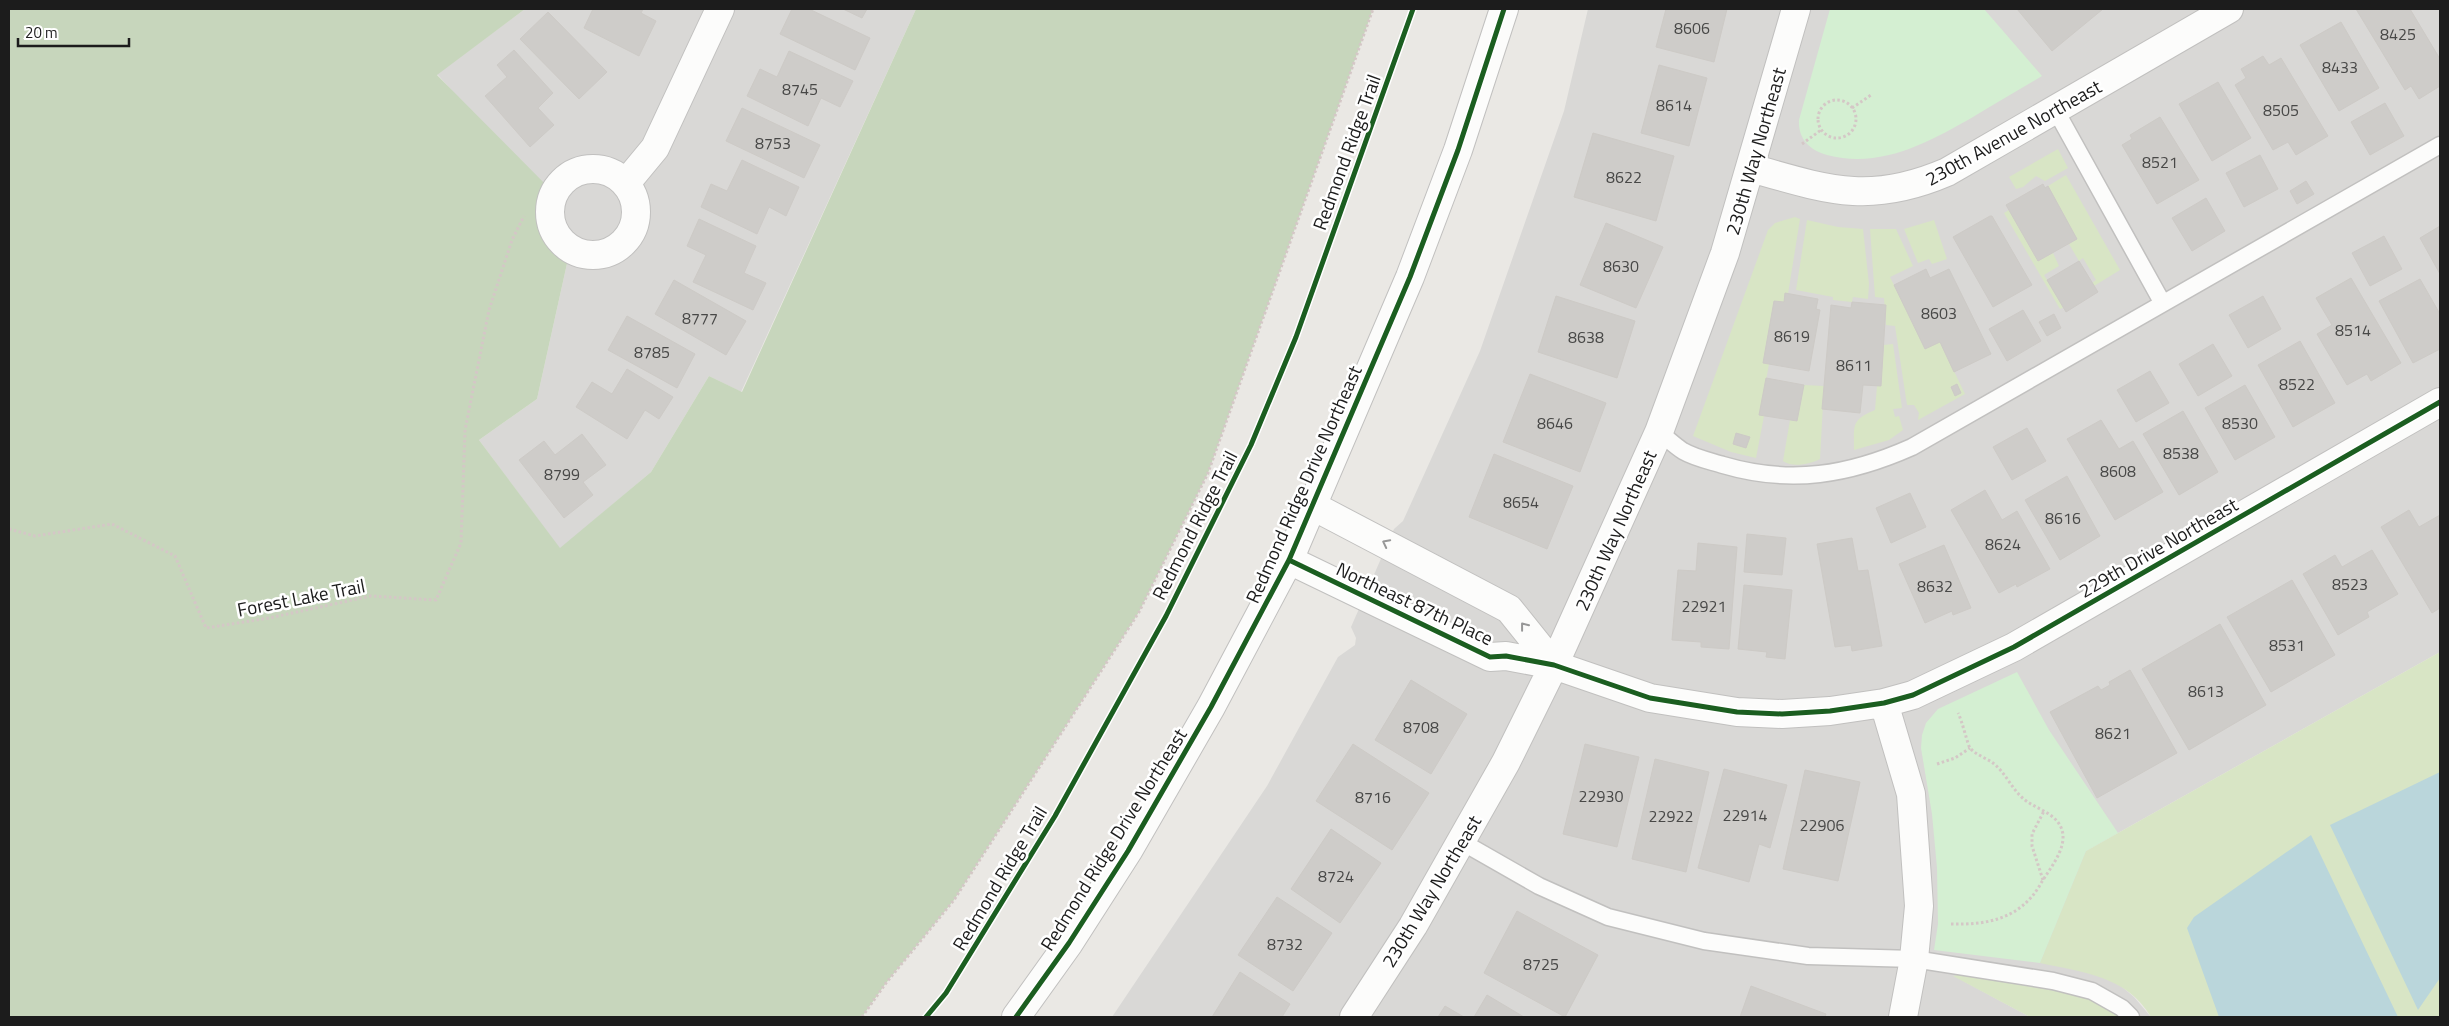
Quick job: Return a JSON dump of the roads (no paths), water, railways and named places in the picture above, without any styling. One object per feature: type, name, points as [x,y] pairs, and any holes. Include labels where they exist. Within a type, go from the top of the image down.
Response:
[{"type":"street","points":[[626,183],[655,148],[720,9]]},
{"type":"street","name":"Redmond Ridge Drive Northeast","points":[[1016,1017],[1069,943],[1128,851],[1211,707],[1289,560],[1410,277],[1458,150],[1504,9]]},
{"type":"street","name":"230th Way Northeast","points":[[1354,1017],[1413,926],[1506,762],[1554,665],[1659,432],[1726,254],[1796,9]]},
{"type":"street","name":"230th Avenue Northeast","points":[[1751,168],[1810,186],[1849,192],[1882,192],[1918,184],[1947,172],[2229,9]]},
{"type":"street","name":"229th Drive Northeast","points":[[1884,703],[1913,695],[2014,647],[2440,402]]},
{"type":"street","name":"Northeast 87th Place","points":[[1313,506],[1509,609],[1554,665]]},
{"type":"street","name":"Northeast 87th Place","points":[[1289,560],[1490,657],[1506,656],[1554,665],[1650,698],[1737,712],[1782,714],[1830,711],[1884,703]]},
{"type":"street","points":[[1884,703],[1911,794],[1919,906],[1914,959],[1903,1017]]},
{"type":"lane","points":[[2055,109],[2162,302]]},
{"type":"lane","points":[[1659,432],[1683,451],[1748,472],[1788,476],[1825,475],[1855,469],[1883,460],[1912,447],[2162,302],[2271,243],[2440,145]]},
{"type":"lane","points":[[1462,842],[1540,886],[1617,919],[1704,941],[1808,956],[1878,956],[1914,959],[2004,972],[2092,991],[2107,998],[2131,1017]]},
{"type":"water","points":[[2440,772],[2440,978],[2418,1010],[2330,825]]},
{"type":"water","points":[[2311,835],[2398,1017],[2219,1017],[2187,928],[2194,917]]}]
